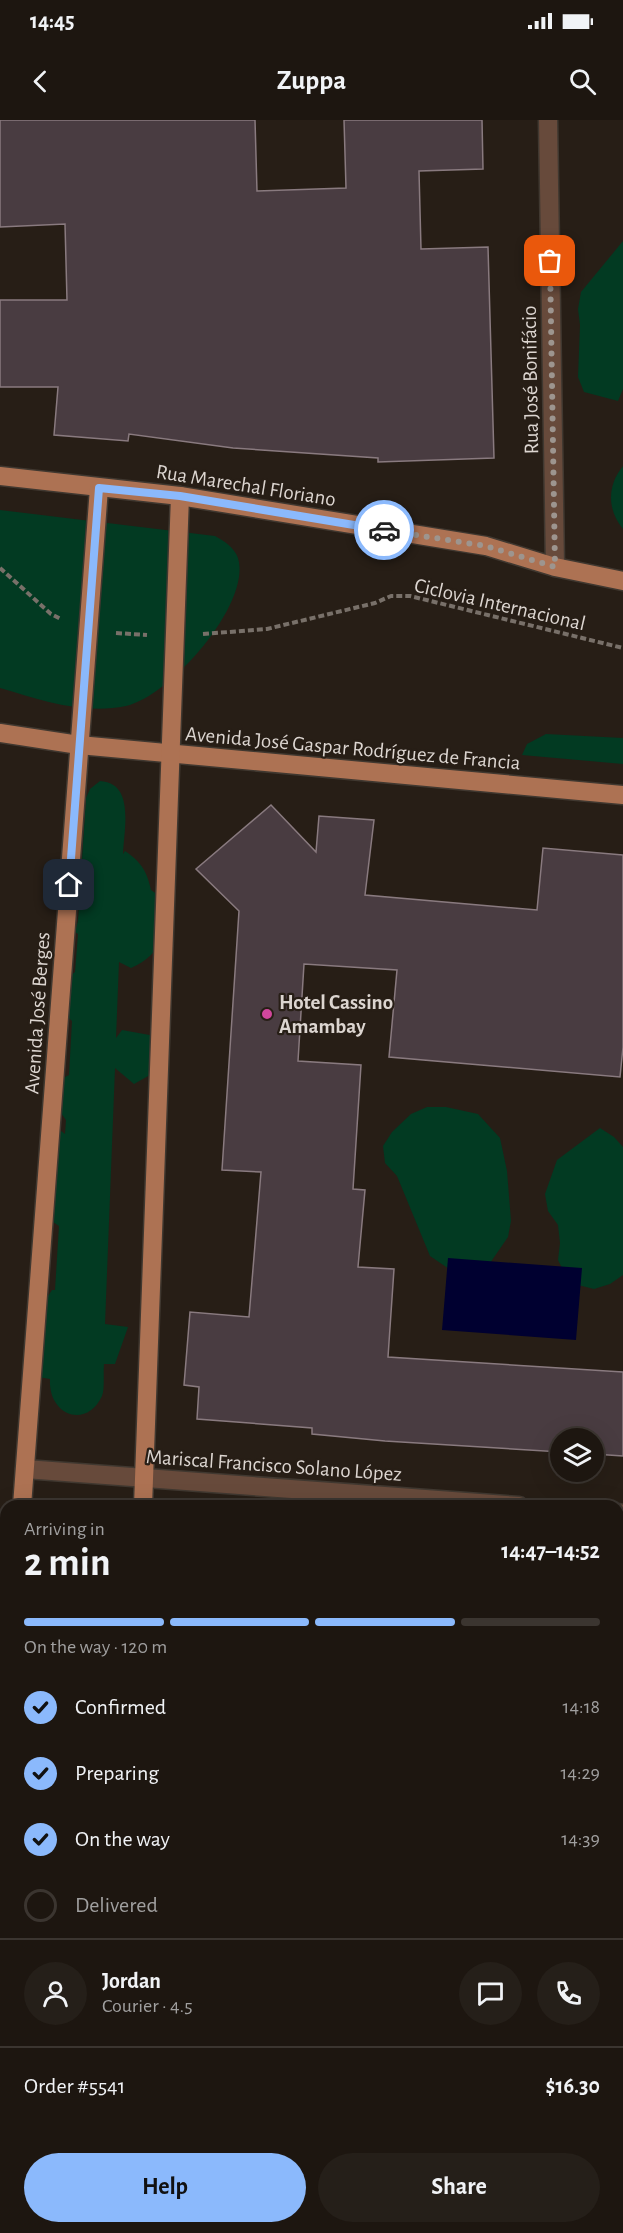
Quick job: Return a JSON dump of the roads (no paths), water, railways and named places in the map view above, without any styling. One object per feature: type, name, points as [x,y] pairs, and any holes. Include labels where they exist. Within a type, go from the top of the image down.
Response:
[{"type":"main road","name":"Rua Marechal Floriano","points":[[0,476],[180,496],[486,546],[555,567],[623,581]]},
{"type":"main road","name":"Avenida José Berges","points":[[22,1500],[99,488]]},
{"type":"main road","points":[[143,1500],[180,496]]},
{"type":"main road","name":"Avenida José Gaspar Rodríguez de Francia","points":[[0,733],[80,745],[623,795]]},
{"type":"street","name":"Rua José Bonifácio","points":[[548,120],[555,567]]},
{"type":"street","name":"Mariscal Francisco Solano López","points":[[25,1469],[439,1500]]},
{"type":"place","name":"Hotel Cassino Amambay","points":[[267,1014]]}]
